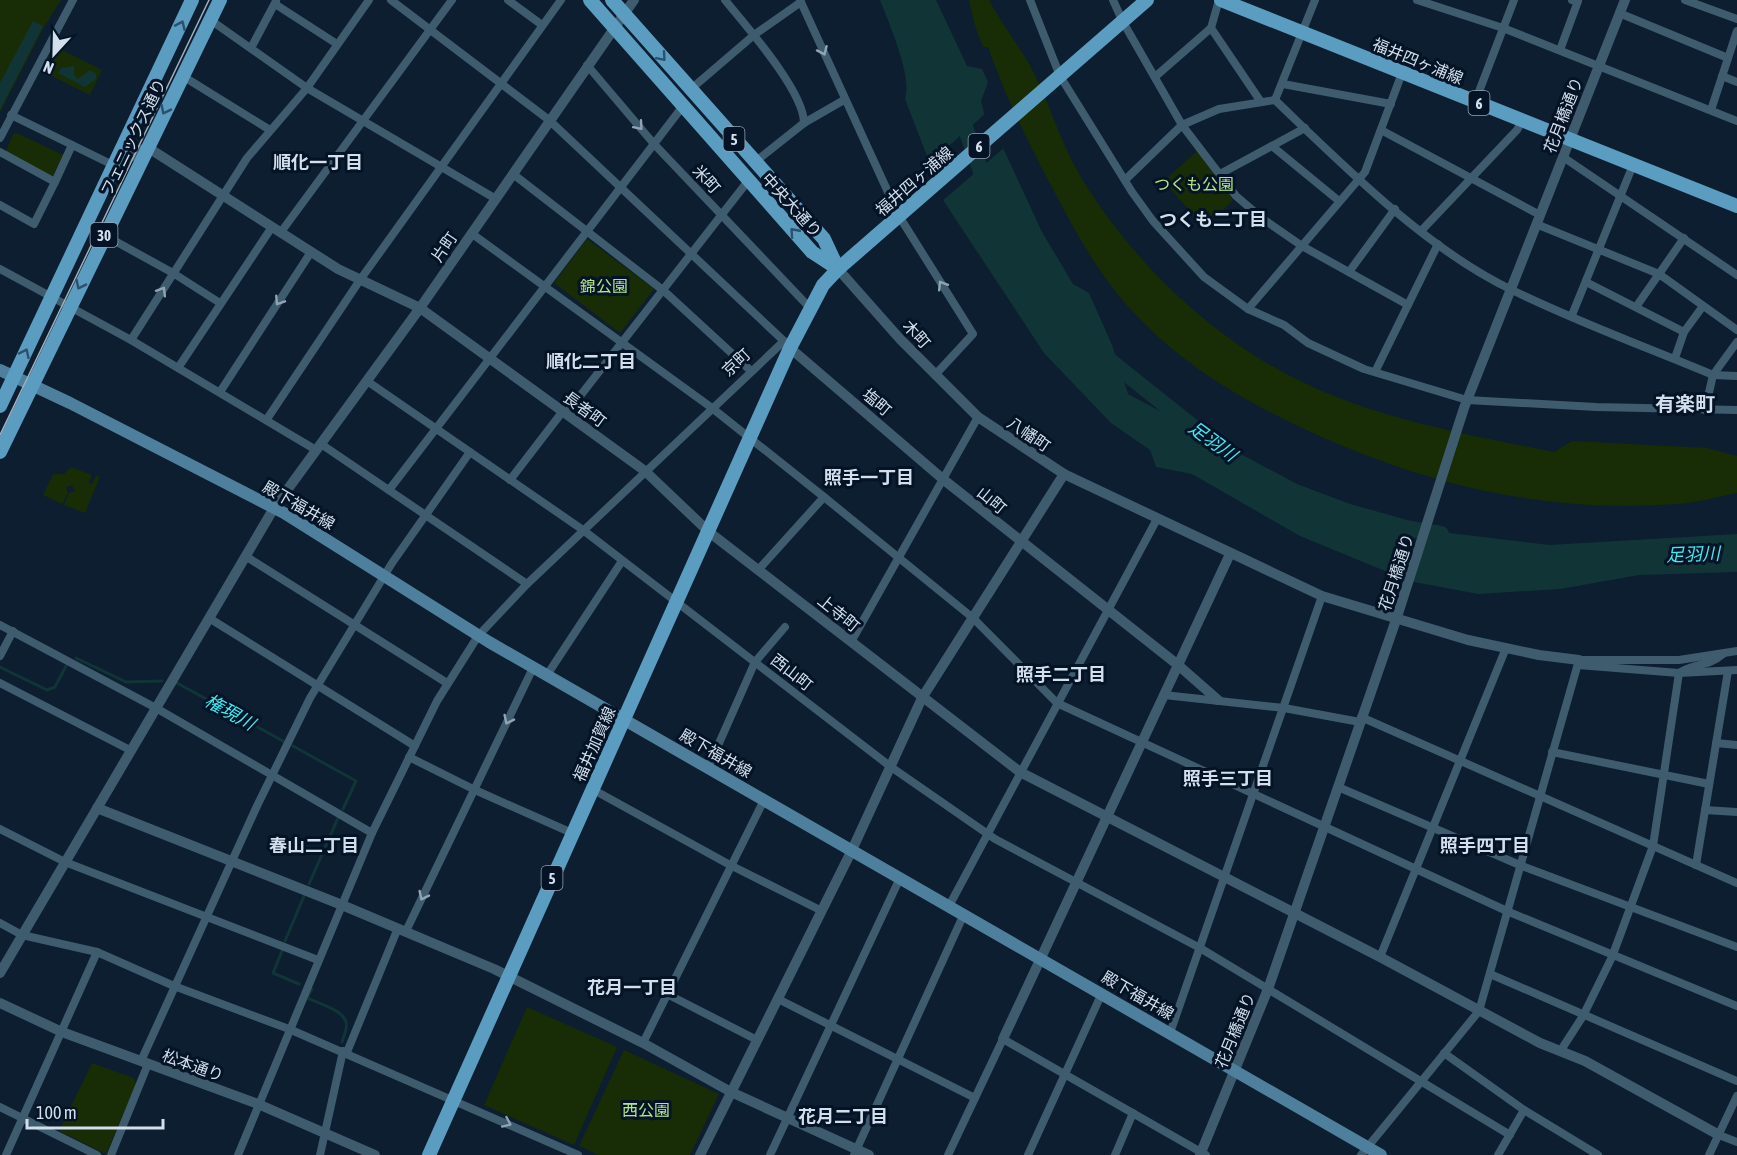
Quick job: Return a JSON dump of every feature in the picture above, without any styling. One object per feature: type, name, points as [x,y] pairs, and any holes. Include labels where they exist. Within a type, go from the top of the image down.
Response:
[{"type":"main road","name":"フェニックス通り","points":[[0,406],[192,0]]},
{"type":"main road","name":"フェニックス通り","points":[[0,452],[220,0]]},
{"type":"main road","name":"中央大通り","points":[[590,0],[812,252],[838,269]]},
{"type":"main road","name":"中央大通り","points":[[612,0],[824,239],[838,269]]},
{"type":"main road","name":"福井四ヶ浦線","points":[[838,269],[1147,0]]},
{"type":"main road","name":"福井四ヶ浦線","points":[[1220,0],[1737,206]]},
{"type":"main road","name":"京町","points":[[787,344],[823,285],[838,269]]},
{"type":"main road","name":"福井加賀線","points":[[429,1155],[709,532],[750,438],[787,344]]},
{"type":"main road","name":"殿下福井線","points":[[0,370],[274,508],[478,636],[1236,1070],[1364,1151],[1382,1155]]},
{"type":"street","points":[[0,138],[73,0]]},
{"type":"street","points":[[131,340],[247,158],[307,88],[369,0]]},
{"type":"street","points":[[391,0],[549,120],[787,344]]},
{"type":"street","points":[[178,368],[220,303],[452,0]]},
{"type":"street","points":[[508,0],[542,25]]},
{"type":"street","points":[[267,419],[360,280],[561,0]]},
{"type":"street","name":"片町","points":[[0,973],[130,750],[247,558],[274,508],[420,308],[613,27],[634,0]]},
{"type":"street","points":[[725,0],[754,35],[795,94],[804,123]]},
{"type":"street","points":[[1030,0],[1057,78],[1153,221],[1204,277],[1248,309],[1284,325],[1308,343],[1375,372],[1466,404],[1737,410]]},
{"type":"street","points":[[1113,0],[1122,22],[1156,76],[1182,125],[1236,196],[1263,219],[1302,246],[1408,304]]},
{"type":"street","points":[[1156,76],[1210,28],[1220,0]]},
{"type":"street","points":[[1275,100],[1316,0]]},
{"type":"street","points":[[1417,0],[1503,28],[1599,64],[1737,121]]},
{"type":"street","points":[[1475,102],[1514,0]]},
{"type":"street","points":[[1560,50],[1578,1],[1572,0]]},
{"type":"street","name":"花月橋通り","points":[[1202,1154],[1268,989],[1398,615],[1466,404],[1625,0]]},
{"type":"street","points":[[1685,0],[1737,19]]},
{"type":"street","points":[[691,89],[754,35],[800,1],[844,100],[901,213],[973,334],[935,375]]},
{"type":"street","points":[[251,48],[276,2],[337,44]]},
{"type":"street","points":[[1619,13],[1728,58]]},
{"type":"street","points":[[209,19],[307,88],[496,199]]},
{"type":"street","points":[[1210,28],[1261,102]]},
{"type":"street","points":[[1711,110],[1737,31]]},
{"type":"street","name":"米町","points":[[587,65],[654,144],[810,308]]},
{"type":"street","points":[[1248,309],[1365,172],[1402,73]]},
{"type":"street","points":[[182,75],[270,130]]},
{"type":"street","points":[[1722,76],[1737,82]]},
{"type":"street","points":[[1283,84],[1390,104]]},
{"type":"street","points":[[755,162],[804,123],[844,100]]},
{"type":"street","points":[[1125,180],[1182,125],[1219,109],[1275,100]]},
{"type":"street","points":[[1275,100],[1358,178],[1421,231],[1510,290],[1713,375],[1737,376]]},
{"type":"street","points":[[389,490],[491,360],[683,106]]},
{"type":"street","points":[[11,115],[115,166],[147,147]]},
{"type":"street","points":[[1421,231],[1517,130],[1522,120]]},
{"type":"street","points":[[1220,174],[1305,128]]},
{"type":"street","points":[[1381,130],[1471,178],[1538,220],[1659,274],[1737,330]]},
{"type":"street","points":[[0,206],[34,224],[72,145]]},
{"type":"street","points":[[1272,146],[1339,201]]},
{"type":"street","name":"長者町","points":[[147,147],[311,252],[360,280],[420,308],[645,471]]},
{"type":"street","points":[[0,152],[55,182]]},
{"type":"street","points":[[1563,158],[1737,275]]},
{"type":"street","points":[[1572,315],[1633,165]]},
{"type":"street","points":[[513,174],[664,291],[751,371]]},
{"type":"street","points":[[510,480],[623,343],[748,180]]},
{"type":"street","points":[[1349,272],[1395,209]]},
{"type":"street","points":[[471,233],[712,408],[824,497],[973,618],[1057,703],[1141,744],[1509,912],[1612,957],[1737,1006]]},
{"type":"street","points":[[104,235],[173,273],[220,303]]},
{"type":"street","points":[[1636,307],[1684,238]]},
{"type":"street","points":[[1375,372],[1438,244]]},
{"type":"street","points":[[220,392],[311,252]]},
{"type":"street","points":[[0,268],[319,447],[389,490],[527,584]]},
{"type":"street","name":"木町","points":[[838,269],[935,375],[978,417]]},
{"type":"street","points":[[1586,282],[1684,332]]},
{"type":"street","points":[[1675,358],[1684,332],[1703,306]]},
{"type":"street","points":[[1705,410],[1713,375],[1737,342]]},
{"type":"street","name":"京町","points":[[238,1155],[372,833],[437,701],[478,636],[527,584],[645,471],[751,371],[787,344]]},
{"type":"street","name":"塩町","points":[[787,344],[944,480]]},
{"type":"street","name":"西山町","points":[[367,381],[583,530],[891,767],[987,833],[1200,948],[1510,1136]]},
{"type":"street","points":[[851,642],[978,417]]},
{"type":"street","name":"八幡町","points":[[978,417],[1064,474],[1322,596],[1398,615],[1506,648],[1579,662]]},
{"type":"street","points":[[111,1155],[174,986],[272,776],[318,686],[384,576],[424,514],[470,452]]},
{"type":"street","name":"上寺町","points":[[645,471],[709,532],[1020,772],[1223,879],[1380,957],[1540,1043],[1562,1050],[1719,1135]]},
{"type":"street","points":[[700,1155],[852,850],[922,698],[1064,474]]},
{"type":"street","name":"山町","points":[[944,480],[1178,665],[1218,700]]},
{"type":"street","points":[[759,569],[824,497]]},
{"type":"street","points":[[949,906],[1157,519]]},
{"type":"street","points":[[948,1155],[1230,554]]},
{"type":"street","points":[[247,558],[447,683]]},
{"type":"street","points":[[547,675],[622,561]]},
{"type":"street","points":[[1170,1033],[1322,596]]},
{"type":"street","points":[[209,618],[414,746]]},
{"type":"street","points":[[0,624],[156,708],[372,833]]},
{"type":"street","points":[[708,768],[755,662],[784,627]]},
{"type":"street","points":[[0,656],[13,631]]},
{"type":"street","points":[[1380,957],[1506,648]]},
{"type":"street","points":[[1579,662],[1679,660],[1737,651]]},
{"type":"street","points":[[1562,1050],[1583,1016],[1612,957],[1653,846],[1680,673],[1688,667],[1713,663],[1723,653]]},
{"type":"street","points":[[1579,662],[1680,673],[1732,670],[1716,743],[1696,865]]},
{"type":"street","points":[[1364,1151],[1479,1011],[1522,866],[1539,795],[1579,662]]},
{"type":"street","points":[[320,1155],[345,1052],[402,930],[475,790],[533,668]]},
{"type":"street","points":[[0,683],[130,750]]},
{"type":"street","points":[[1164,695],[1361,719],[1461,759],[1737,883]]},
{"type":"street","points":[[1716,743],[1737,745]]},
{"type":"street","points":[[1552,752],[1709,784]]},
{"type":"street","points":[[410,757],[475,790],[573,833]]},
{"type":"street","points":[[1338,787],[1522,866],[1737,947]]},
{"type":"street","points":[[592,789],[730,865],[822,911]]},
{"type":"street","points":[[643,1043],[764,800]]},
{"type":"street","points":[[97,808],[342,904],[509,976],[643,1043],[731,1092],[855,1152],[869,1155]]},
{"type":"street","points":[[1705,810],[1737,812]]},
{"type":"street","points":[[0,829],[64,861],[318,960]]},
{"type":"street","points":[[770,1155],[900,878]]},
{"type":"street","points":[[855,1152],[963,914]]},
{"type":"street","points":[[0,923],[22,935],[97,952],[174,986],[289,1029],[453,1098],[578,1155]]},
{"type":"street","points":[[6,1155],[97,952]]},
{"type":"street","points":[[1490,974],[1737,1081]]},
{"type":"street","points":[[1028,1155],[1102,993]]},
{"type":"street","points":[[667,994],[757,1040]]},
{"type":"street","points":[[778,999],[975,1098]]},
{"type":"street","name":"松本通り","points":[[0,1003],[62,1032],[258,1104],[375,1155]]},
{"type":"street","points":[[1003,1039],[1202,1154]]},
{"type":"street","points":[[1444,1053],[1524,1110],[1598,1155]]},
{"type":"street","points":[[1709,1155],[1737,1096]]},
{"type":"street","points":[[0,1107],[85,1152],[97,1155]]},
{"type":"street","points":[[1498,1155],[1524,1110]]},
{"type":"street","points":[[1115,1155],[1133,1113]]},
{"type":"street","points":[[1719,1135],[1737,1142]]},
{"type":"green space","points":[[0,0],[61,0],[44,27],[0,112]]},
{"type":"green space","points":[[969,0],[989,0],[1034,73],[1081,177],[1102,210],[1126,241],[1182,299],[1245,349],[1278,370],[1342,399],[1401,418],[1462,433],[1554,452],[1572,441],[1708,448],[1737,456],[1737,493],[1683,503],[1628,506],[1534,500],[1488,492],[1443,481],[1354,451],[1287,421],[1218,382],[1155,334],[1124,302],[1092,258],[1064,211],[1028,140],[988,47],[983,47]]},
{"type":"green space","points":[[58,48],[102,70],[90,95],[46,73]]},
{"type":"green space","points":[[17,133],[63,155],[52,177],[6,151],[13,134]]},
{"type":"green space","name":"つくも公園","points":[[1198,150],[1233,200],[1204,228],[1164,181]]},
{"type":"green space","name":"錦公園","points":[[587,239],[654,289],[620,333],[554,283]]},
{"type":"green space","points":[[71,467],[92,475],[89,483],[92,484],[96,476],[100,477],[85,513],[64,505],[69,493],[75,491],[72,485],[66,487],[68,493],[62,504],[43,495],[53,474],[64,474]]},
{"type":"green space","points":[[527,1007],[617,1047],[574,1145],[484,1105]]},
{"type":"green space","name":"西公園","points":[[624,1050],[719,1094],[690,1155],[598,1155],[579,1146]]},
{"type":"green space","points":[[92,1063],[134,1078],[136,1084],[106,1154],[59,1131]]},
{"type":"water","points":[[880,0],[936,0],[967,66],[982,69],[988,82],[981,101],[986,120],[932,169],[905,99],[907,90],[903,65]]},
{"type":"water","points":[[33,21],[43,26],[0,110],[0,83]]},
{"type":"water","points":[[74,66],[74,75],[78,79],[90,70],[96,74],[96,79],[85,87],[58,73],[61,68]]},
{"type":"water","points":[[1003,148],[1042,232],[1073,284],[1089,293],[1112,345],[1128,394],[1297,484],[1350,504],[1411,521],[1390,573],[1300,536],[1192,474],[1156,467],[1150,450],[1111,423],[1044,353],[943,200]]},
{"type":"water","points":[[1425,530],[1549,545],[1737,534],[1737,572],[1639,575],[1560,589],[1478,594],[1409,581]]},
{"type":"pier","points":[[986,113],[988,122],[934,172],[930,172],[927,165]]},
{"type":"pier","points":[[1001,146],[1006,146],[941,202],[941,198]]},
{"type":"waterway","name":"足羽川","points":[[961,116],[987,188]]},
{"type":"waterway","name":"足羽川","points":[[1104,356],[1217,446]]},
{"type":"waterway","name":"足羽川","points":[[1386,525],[1441,534]]},
{"type":"waterway","name":"権現川","points":[[76,658],[126,682],[162,681]]},
{"type":"waterway","points":[[0,667],[47,690],[55,687],[66,666]]},
{"type":"waterway","name":"権現川","points":[[177,683],[283,741]]},
{"type":"waterway","name":"権現川","points":[[293,746],[356,781],[343,809]]},
{"type":"waterway","name":"権現川","points":[[309,884],[338,818]]},
{"type":"waterway","name":"権現川","points":[[285,941],[304,896]]},
{"type":"waterway","name":"権現川","points":[[282,951],[273,973],[299,984]]},
{"type":"waterway","name":"権現川","points":[[312,989],[307,998],[330,1007],[344,1018],[346,1032],[342,1042]]},
{"type":"tram line","points":[[0,435],[209,0]]},
{"type":"district","name":"順化一丁目","points":[[318,162]]},
{"type":"district","name":"つくも二丁目","points":[[1213,219]]},
{"type":"district","name":"順化二丁目","points":[[591,361]]},
{"type":"district","name":"有楽町","points":[[1685,403]]},
{"type":"district","name":"照手一丁目","points":[[869,477]]},
{"type":"district","name":"照手二丁目","points":[[1061,674]]},
{"type":"district","name":"照手三丁目","points":[[1228,778]]},
{"type":"district","name":"春山二丁目","points":[[314,845]]},
{"type":"district","name":"照手四丁目","points":[[1485,845]]},
{"type":"district","name":"花月一丁目","points":[[632,987]]},
{"type":"district","name":"花月二丁目","points":[[843,1116]]}]
